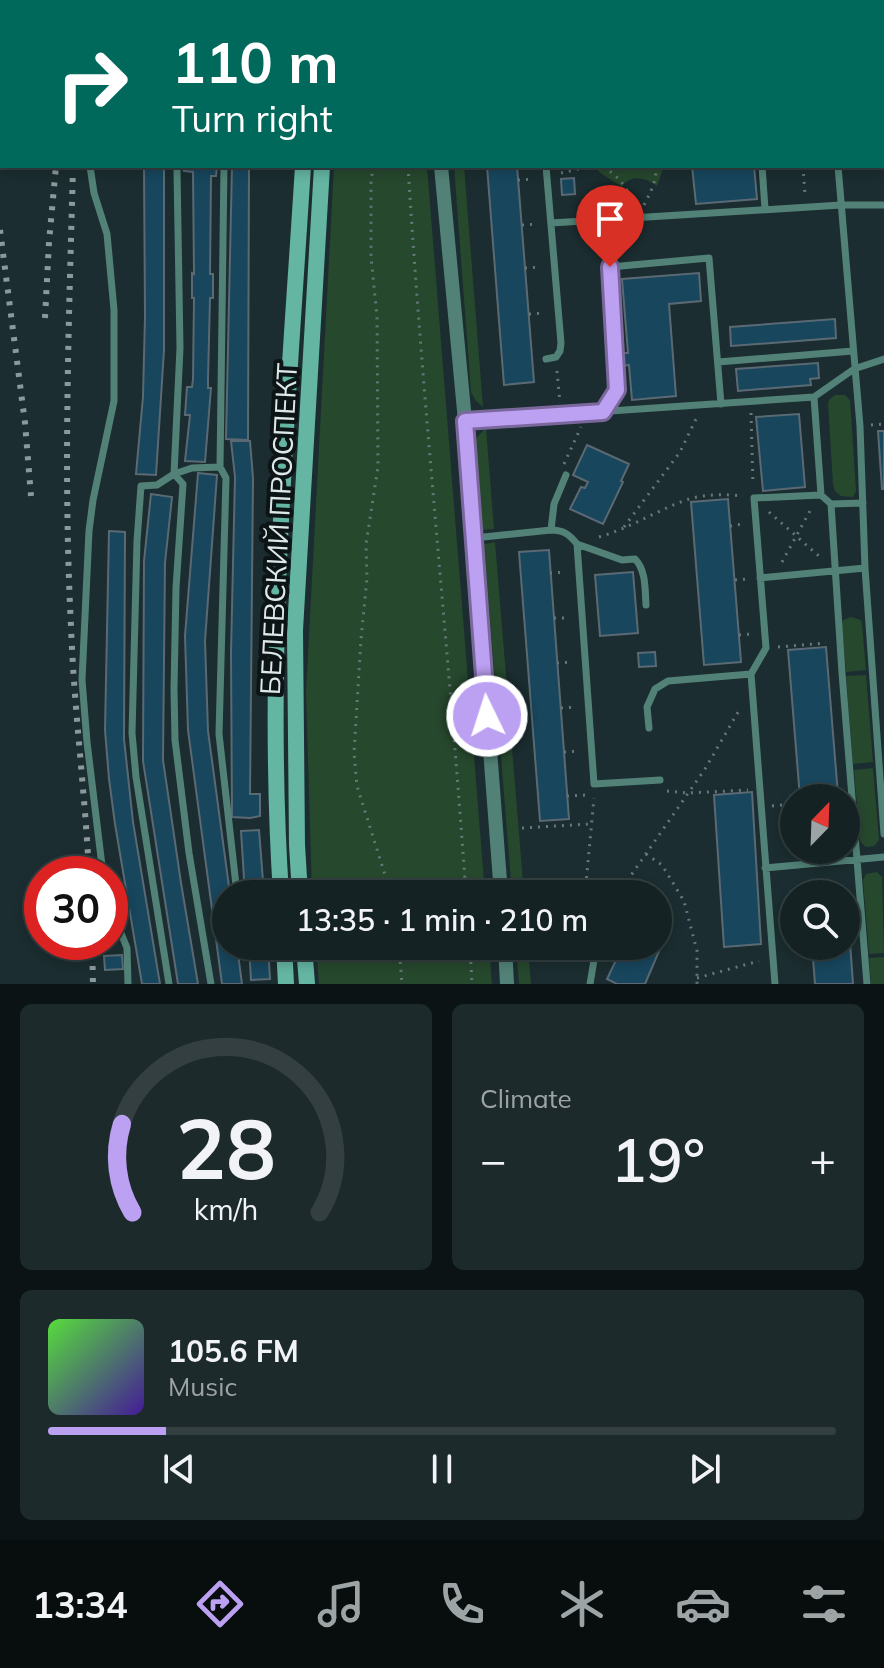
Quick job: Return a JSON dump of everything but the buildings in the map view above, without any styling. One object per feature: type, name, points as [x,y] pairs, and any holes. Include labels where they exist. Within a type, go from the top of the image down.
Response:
[{"type":"street","name":"БЕЛЕВСКИЙ ПРОСПЕКТ","points":[[280,880],[276,630],[303,168]]},
{"type":"street","name":"БЕЛЕВСКИЙ ПРОСПЕКТ","points":[[299,880],[295,630],[322,168]]},
{"type":"street","points":[[441,168],[465,421],[500,880]]},
{"type":"street","points":[[285,960],[286,984]]},
{"type":"street","points":[[305,960],[307,984]]},
{"type":"street","points":[[506,960],[507,984]]},
{"type":"lane","points":[[90,168],[94,193],[107,234],[114,310],[114,401],[89,531],[82,680],[101,856]]},
{"type":"lane","points":[[224,168],[220,467],[226,478],[219,734],[235,880]]},
{"type":"lane","points":[[546,168],[561,343],[556,357],[546,359]]},
{"type":"lane","points":[[762,168],[765,209]]},
{"type":"lane","points":[[838,168],[860,426],[865,568],[884,834]]},
{"type":"lane","points":[[177,170],[180,348],[174,474],[183,484],[176,588],[175,740],[189,853],[211,984]]},
{"type":"lane","points":[[551,223],[765,209],[884,205]]},
{"type":"lane","points":[[603,412],[617,390],[610,267],[709,258],[721,404]]},
{"type":"lane","points":[[718,362],[853,351]]},
{"type":"lane","points":[[465,421],[814,397],[854,369],[884,359]]},
{"type":"lane","points":[[814,397],[821,495],[831,504],[863,503]]},
{"type":"lane","points":[[169,984],[136,777],[132,733],[141,486],[157,485],[174,474],[192,468],[220,467]]},
{"type":"lane","points":[[551,530],[554,504],[566,475]]},
{"type":"lane","points":[[775,984],[751,674],[766,648],[754,498],[821,495]]},
{"type":"lane","points":[[831,504],[851,784]]},
{"type":"lane","points":[[474,538],[560,530],[570,535],[577,544],[622,560],[635,559],[644,575],[646,605]]},
{"type":"lane","points":[[577,544],[594,784],[660,780]]},
{"type":"lane","points":[[760,578],[865,568]]},
{"type":"lane","points":[[649,728],[647,707],[655,689],[668,681],[751,674]]},
{"type":"lane","points":[[875,708],[884,707]]},
{"type":"lane","points":[[860,860],[884,857]]},
{"type":"lane","points":[[765,868],[811,864]]},
{"type":"lane","points":[[857,864],[867,984]]},
{"type":"lane","points":[[127,960],[128,984]]},
{"type":"lane","points":[[590,984],[594,960]]},
{"type":"path","points":[[374,168],[371,257],[377,317],[378,467],[366,544],[367,578],[354,753],[357,786],[387,880]]},
{"type":"path","points":[[408,168],[417,320],[465,880]]},
{"type":"path","points":[[547,178],[583,168]]},
{"type":"path","points":[[606,168],[620,180],[641,210],[654,186],[655,168]]},
{"type":"path","points":[[803,168],[806,207]]},
{"type":"path","points":[[556,357],[561,415]]},
{"type":"path","points":[[753,401],[750,415],[754,498]]},
{"type":"path","points":[[622,530],[680,452],[702,405]]},
{"type":"path","points":[[566,475],[563,466],[588,413]]},
{"type":"path","points":[[577,544],[622,530],[689,499],[729,495],[754,498],[835,570]]},
{"type":"path","points":[[774,576],[814,502],[821,495]]},
{"type":"path","points":[[550,573],[578,571]]},
{"type":"path","points":[[766,648],[840,642]]},
{"type":"path","points":[[626,880],[705,769],[752,690]]},
{"type":"path","points":[[660,780],[667,791],[759,790]]},
{"type":"path","points":[[567,796],[594,795],[586,880]]},
{"type":"path","points":[[761,806],[780,805]]},
{"type":"path","points":[[522,828],[591,824]]},
{"type":"path","points":[[646,854],[662,865],[684,901],[697,951],[697,984]]},
{"type":"path","points":[[697,978],[773,957]]},
{"type":"path","points":[[400,960],[402,984]]},
{"type":"path","points":[[471,960],[472,984]]},
{"type":"green space","points":[[334,168],[427,168],[484,880],[312,880],[306,692]]},
{"type":"green space","points":[[454,168],[464,168],[483,407],[471,392]]},
{"type":"green space","points":[[596,168],[663,168],[657,186],[638,178],[629,180],[622,187]]},
{"type":"green space","points":[[835,395],[845,395],[850,400],[856,491],[853,497],[841,496],[833,484],[828,404]]},
{"type":"green space","points":[[486,428],[494,529],[482,530],[475,444]]},
{"type":"green space","points":[[495,542],[523,880],[511,880],[484,544]]},
{"type":"green space","points":[[851,617],[861,620],[866,670],[846,672],[842,625],[843,620]]},
{"type":"green space","points":[[866,675],[873,762],[853,764],[846,676]]},
{"type":"green space","points":[[873,768],[879,840],[874,846],[866,847],[860,841],[860,784],[855,784],[854,770]]},
{"type":"green space","points":[[877,872],[882,877],[884,953],[869,954],[863,880],[866,874]]},
{"type":"green space","points":[[884,957],[884,984],[871,984],[869,958]]},
{"type":"green space","points":[[317,960],[490,960],[492,984],[319,984]]},
{"type":"green space","points":[[517,960],[529,960],[531,984],[519,984]]},
{"type":"railway","points":[[45,318],[56,168]]},
{"type":"railway","points":[[73,168],[67,511],[75,688],[88,856]]},
{"type":"railway","points":[[0,230],[25,423],[31,496]]},
{"type":"railway","points":[[92,960],[93,984]]},
{"type":"route","points":[[487,716],[465,421],[603,412],[617,390],[610,267]]}]
